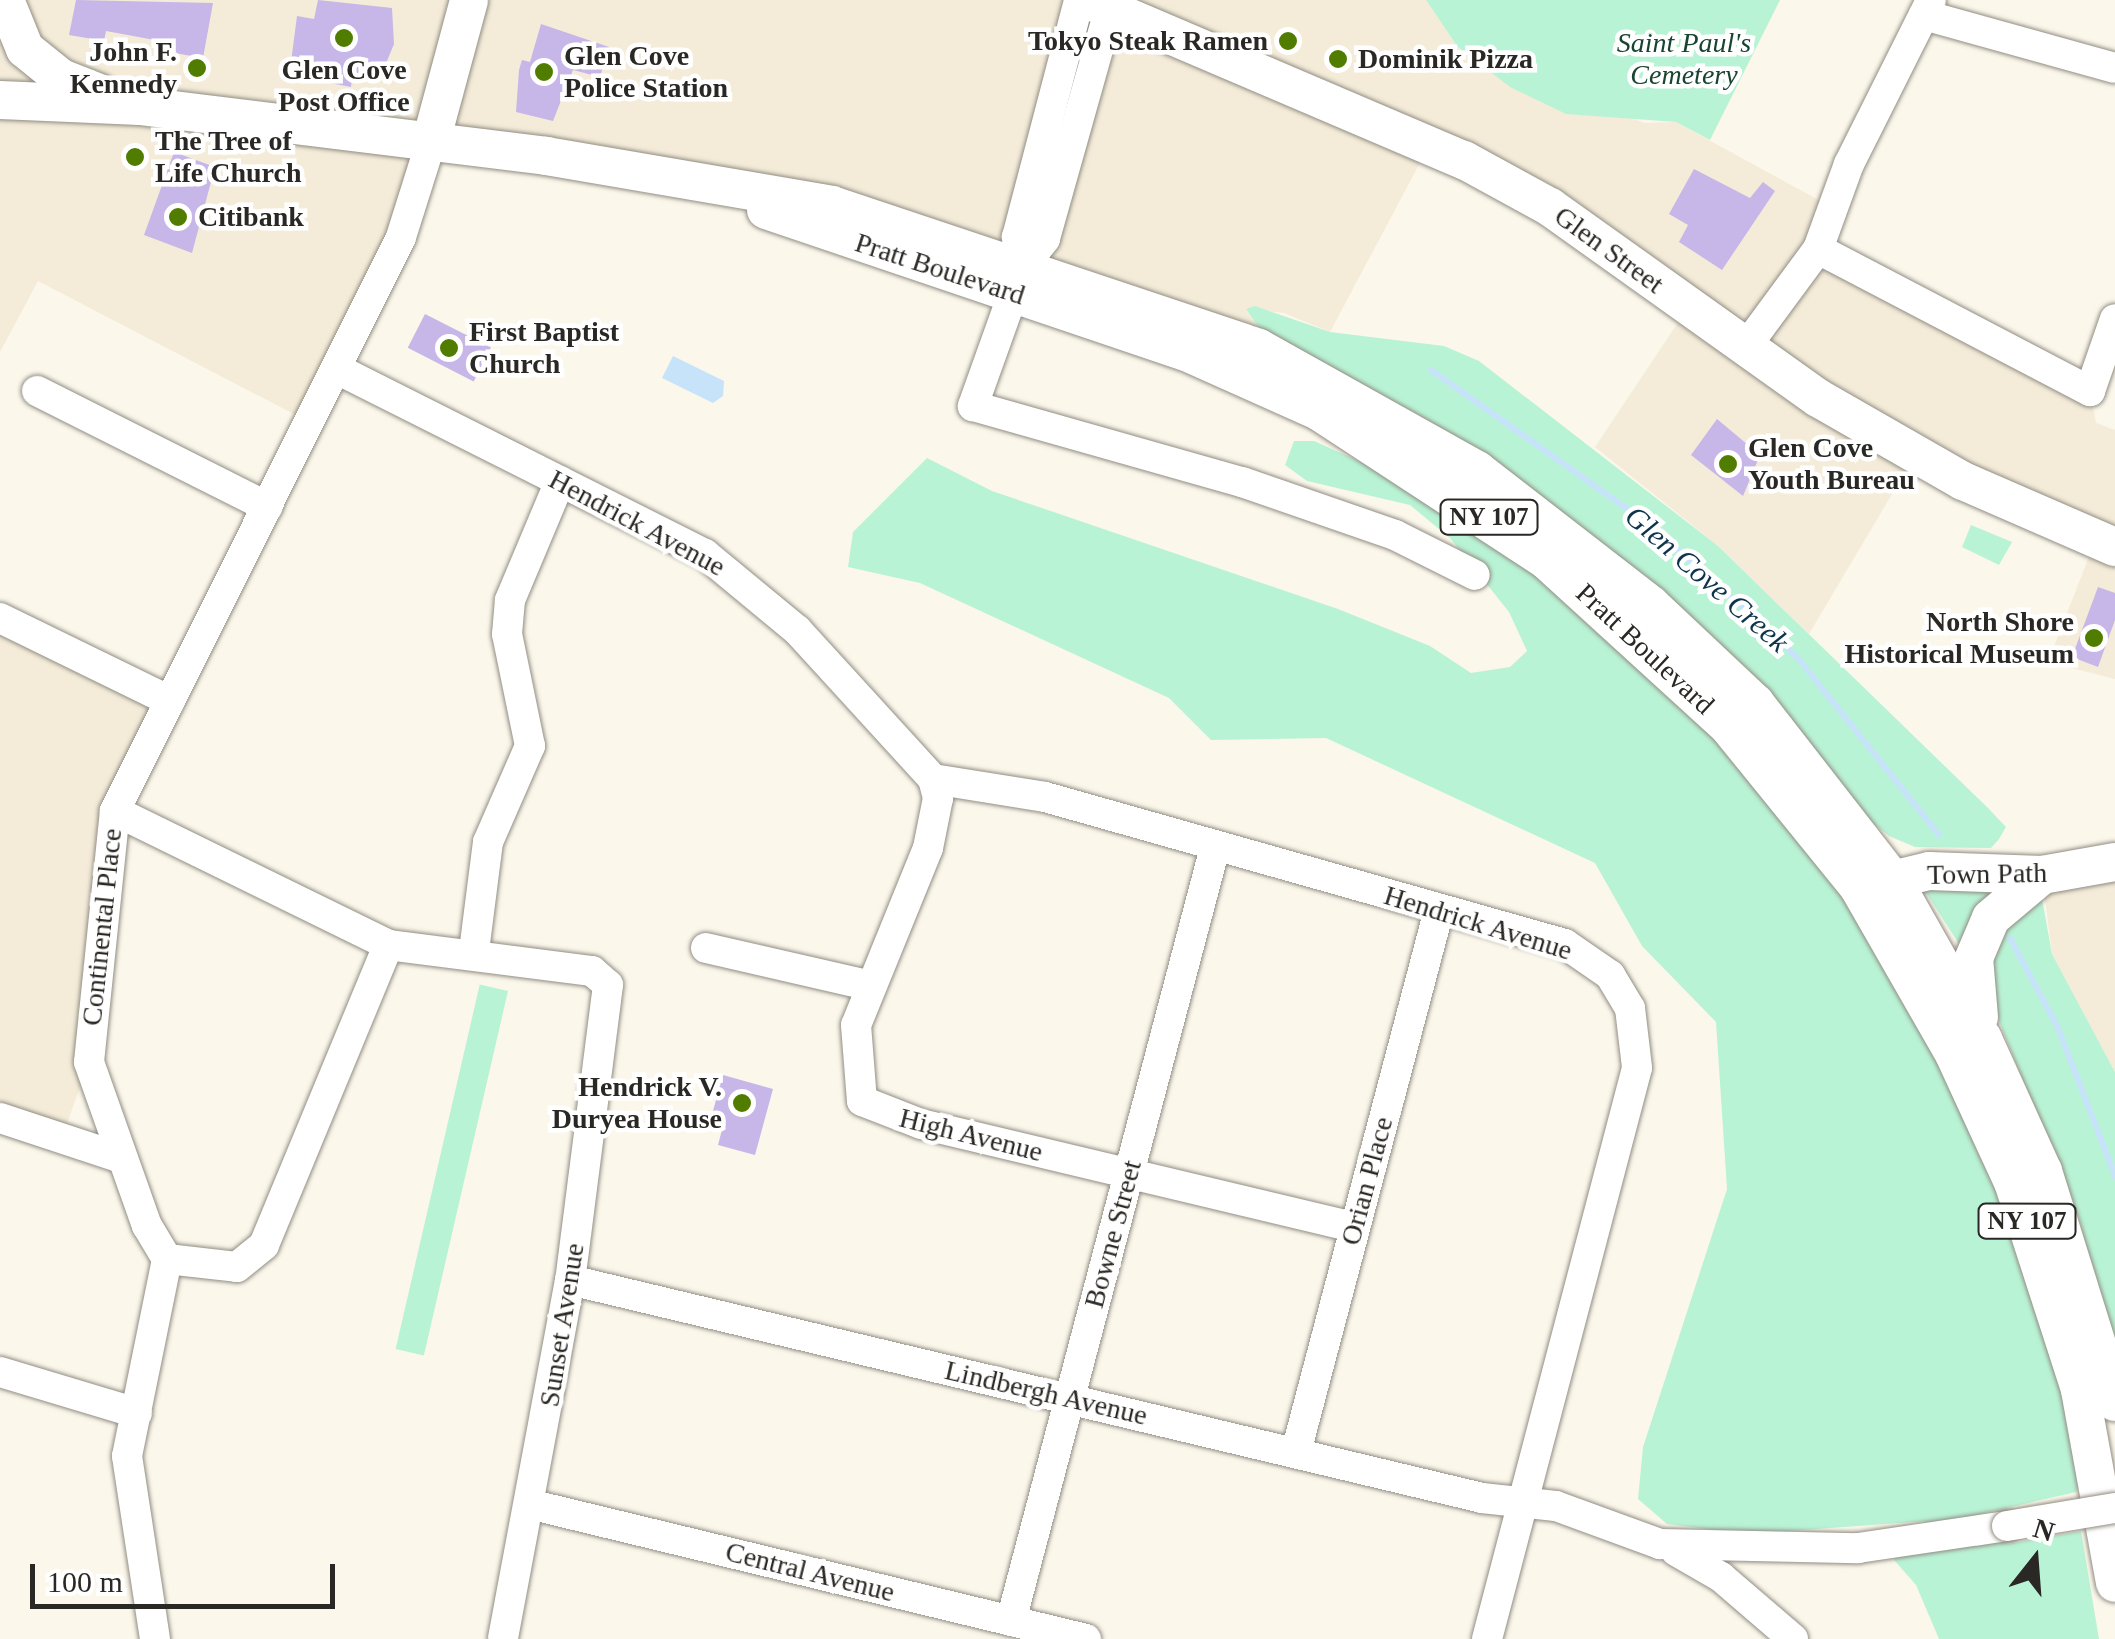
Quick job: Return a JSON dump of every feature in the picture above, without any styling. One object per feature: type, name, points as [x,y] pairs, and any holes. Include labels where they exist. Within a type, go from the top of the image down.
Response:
[{"type":"main road","points":[[5,0],[12,30],[49,71],[140,106]]},
{"type":"main road","points":[[430,145],[469,0]]},
{"type":"main road","name":"Glen Street","points":[[1097,2],[1464,160],[1550,207],[1745,348],[1945,472],[2112,548]]},
{"type":"main road","points":[[0,100],[140,106]]},
{"type":"main road","name":"Pratt Boulevard","points":[[140,106],[615,165],[697,182],[1019,280],[1246,378],[1460,496],[1629,629],[1728,726],[1876,884],[1983,1039],[2043,1171],[2115,1402]]},
{"type":"main road","name":"Town Path","points":[[1876,884],[1930,871],[2042,874],[2115,862]]},
{"type":"main road","points":[[1983,1039],[1974,958],[1991,918],[2042,874]]},
{"type":"main road","name":"Pratt Boulevard","points":[[1876,884],[2014,1182],[2080,1390],[2115,1582]]},
{"type":"street","points":[[1097,2],[1045,239],[1019,280],[974,406],[1242,482],[1395,535],[1475,575]]},
{"type":"street","points":[[1745,348],[1818,248],[1849,164],[1927,8],[2115,68]]},
{"type":"street","name":"Continental Place","points":[[167,1259],[121,1158],[89,1062],[115,811],[408,219],[430,145]]},
{"type":"street","points":[[1818,248],[2090,391],[2115,319]]},
{"type":"street","name":"Hendrick Avenue","points":[[337,369],[693,547],[751,588],[932,780],[1045,797],[1439,910],[1588,956],[1621,990],[1638,1036],[1626,1116],[1487,1639]]},
{"type":"street","points":[[37,391],[268,507]]},
{"type":"street","points":[[115,811],[388,945],[474,951],[488,842],[530,746],[507,634],[510,600],[560,481]]},
{"type":"street","points":[[0,618],[170,701]]},
{"type":"street","name":"High Avenue","points":[[932,780],[938,798],[928,848],[868,985],[856,1025],[862,1101],[874,1110],[1354,1227]]},
{"type":"street","name":"Bowne Street","points":[[1011,1621],[1215,847]]},
{"type":"street","name":"Orian Place","points":[[1296,1452],[1439,910]]},
{"type":"street","points":[[155,1639],[127,1456],[167,1259],[237,1267],[264,1245],[388,945]]},
{"type":"street","points":[[706,948],[868,985]]},
{"type":"street","name":"Sunset Avenue","points":[[474,951],[592,972],[608,985],[610,1009],[533,1505],[503,1639]]},
{"type":"street","points":[[0,1118],[121,1158]]},
{"type":"street","name":"Lindbergh Avenue","points":[[570,1280],[1522,1504]]},
{"type":"street","points":[[0,1372],[137,1413]]},
{"type":"street","points":[[1522,1504],[1556,1506],[1705,1565],[1793,1639]]},
{"type":"street","name":"Central Avenue","points":[[533,1505],[1086,1639]]},
{"type":"street","points":[[1660,1544],[1840,1549],[2115,1508]]},
{"type":"shaded area","points":[[0,0],[1426,0],[1457,46],[1644,123],[1676,122],[1833,208],[1819,248],[2090,391],[2096,423],[2115,430],[2115,679],[2048,662],[2097,536],[1917,452],[1809,634],[1718,546],[1595,447],[1689,306],[1430,144],[1330,332],[1284,313],[1246,309],[1266,338],[735,193],[431,146],[311,423],[38,281],[0,352]]},
{"type":"shaded area","points":[[0,618],[170,701],[115,811],[89,1062],[57,1151],[0,1132]]},
{"type":"shaded area","points":[[2115,862],[2115,1072],[2052,954],[2042,875]]},
{"type":"green space","name":"Saint Paul's Cemetery","points":[[1426,0],[1780,0],[1710,140],[1676,122],[1566,114],[1510,87],[1457,46]]},
{"type":"green space","points":[[1255,306],[1330,332],[1444,346],[1479,361],[1718,546],[1988,808],[2006,827],[1999,839],[1991,848],[1915,847],[1889,836],[1266,338],[1246,309]]},
{"type":"green space","points":[[1294,441],[1314,441],[1392,476],[1510,548],[1739,750],[1892,959],[2029,1250],[2083,1478],[2076,1492],[1954,1520],[2008,1544],[2081,1531],[2099,1639],[1939,1639],[1916,1585],[1894,1560],[1907,1534],[1926,1521],[1748,1534],[1667,1524],[1638,1499],[1643,1447],[1727,1189],[1716,1022],[1642,946],[1595,863],[1326,738],[1211,740],[1169,698],[920,583],[848,567],[853,532],[927,458],[992,491],[1338,609],[1430,646],[1471,673],[1510,667],[1527,651],[1509,612],[1450,538],[1410,505],[1307,481],[1285,465]]},
{"type":"green space","points":[[1971,525],[2012,542],[1999,565],[1962,547]]},
{"type":"green space","points":[[2001,886],[1959,944],[1925,891],[1925,889]]},
{"type":"green space","points":[[2041,893],[2052,954],[2115,1072],[2115,1367],[2079,1217],[1987,992],[1995,929]]},
{"type":"green space","points":[[480,984],[508,991],[424,1355],[396,1349]]},
{"type":"water","points":[[673,356],[724,381],[723,396],[713,403],[662,378]]},
{"type":"building","points":[[76,0],[213,3],[203,58],[169,52],[171,43],[106,31],[104,41],[69,35]]},
{"type":"building","name":"Glen Cove Post Office","points":[[318,0],[392,8],[394,44],[380,78],[353,73],[351,87],[315,80],[317,67],[291,62],[297,16],[314,19]]},
{"type":"building","name":"Glen Cove Police Station","points":[[541,24],[609,47],[600,77],[573,70],[553,121],[516,112],[519,70],[522,60],[530,62]]},
{"type":"building","name":"Citibank","points":[[174,152],[215,167],[192,253],[144,235]]},
{"type":"building","points":[[1694,169],[1750,198],[1763,182],[1775,191],[1722,270],[1679,242],[1688,225],[1669,214]]},
{"type":"building","name":"First Baptist Church","points":[[425,314],[491,348],[474,381],[408,348]]},
{"type":"building","name":"Glen Cove Youth Bureau","points":[[1717,419],[1760,455],[1743,496],[1691,455]]},
{"type":"building","name":"North Shore Historical Museum","points":[[2098,587],[2115,593],[2115,620],[2098,667],[2072,657]]},
{"type":"building","name":"Hendrick V. Duryea House","points":[[723,1075],[773,1089],[755,1155],[718,1145],[724,1122],[711,1118]]},
{"type":"waterway","name":"Glen Cove Creek","points":[[1431,370],[1653,527],[1797,657],[1939,835]]},
{"type":"waterway","name":"Glen Cove Creek","points":[[2010,938],[2058,1028],[2115,1176]]},
{"type":"place","name":"Glen Cove Post Office","points":[[344,38]]},
{"type":"place","name":"Tokyo Steak Ramen","points":[[1288,41]]},
{"type":"place","name":"Dominik Pizza","points":[[1338,59]]},
{"type":"place","name":"John F. Kennedy","points":[[197,68]]},
{"type":"place","name":"Glen Cove Police Station","points":[[544,72]]},
{"type":"place","name":"The Tree of Life Church","points":[[135,157]]},
{"type":"place","name":"Citibank","points":[[178,217]]},
{"type":"place","name":"First Baptist Church","points":[[449,348]]},
{"type":"place","name":"Glen Cove Youth Bureau","points":[[1728,464]]},
{"type":"place","name":"North Shore Historical Museum","points":[[2094,638]]},
{"type":"place","name":"Hendrick V. Duryea House","points":[[742,1103]]}]
